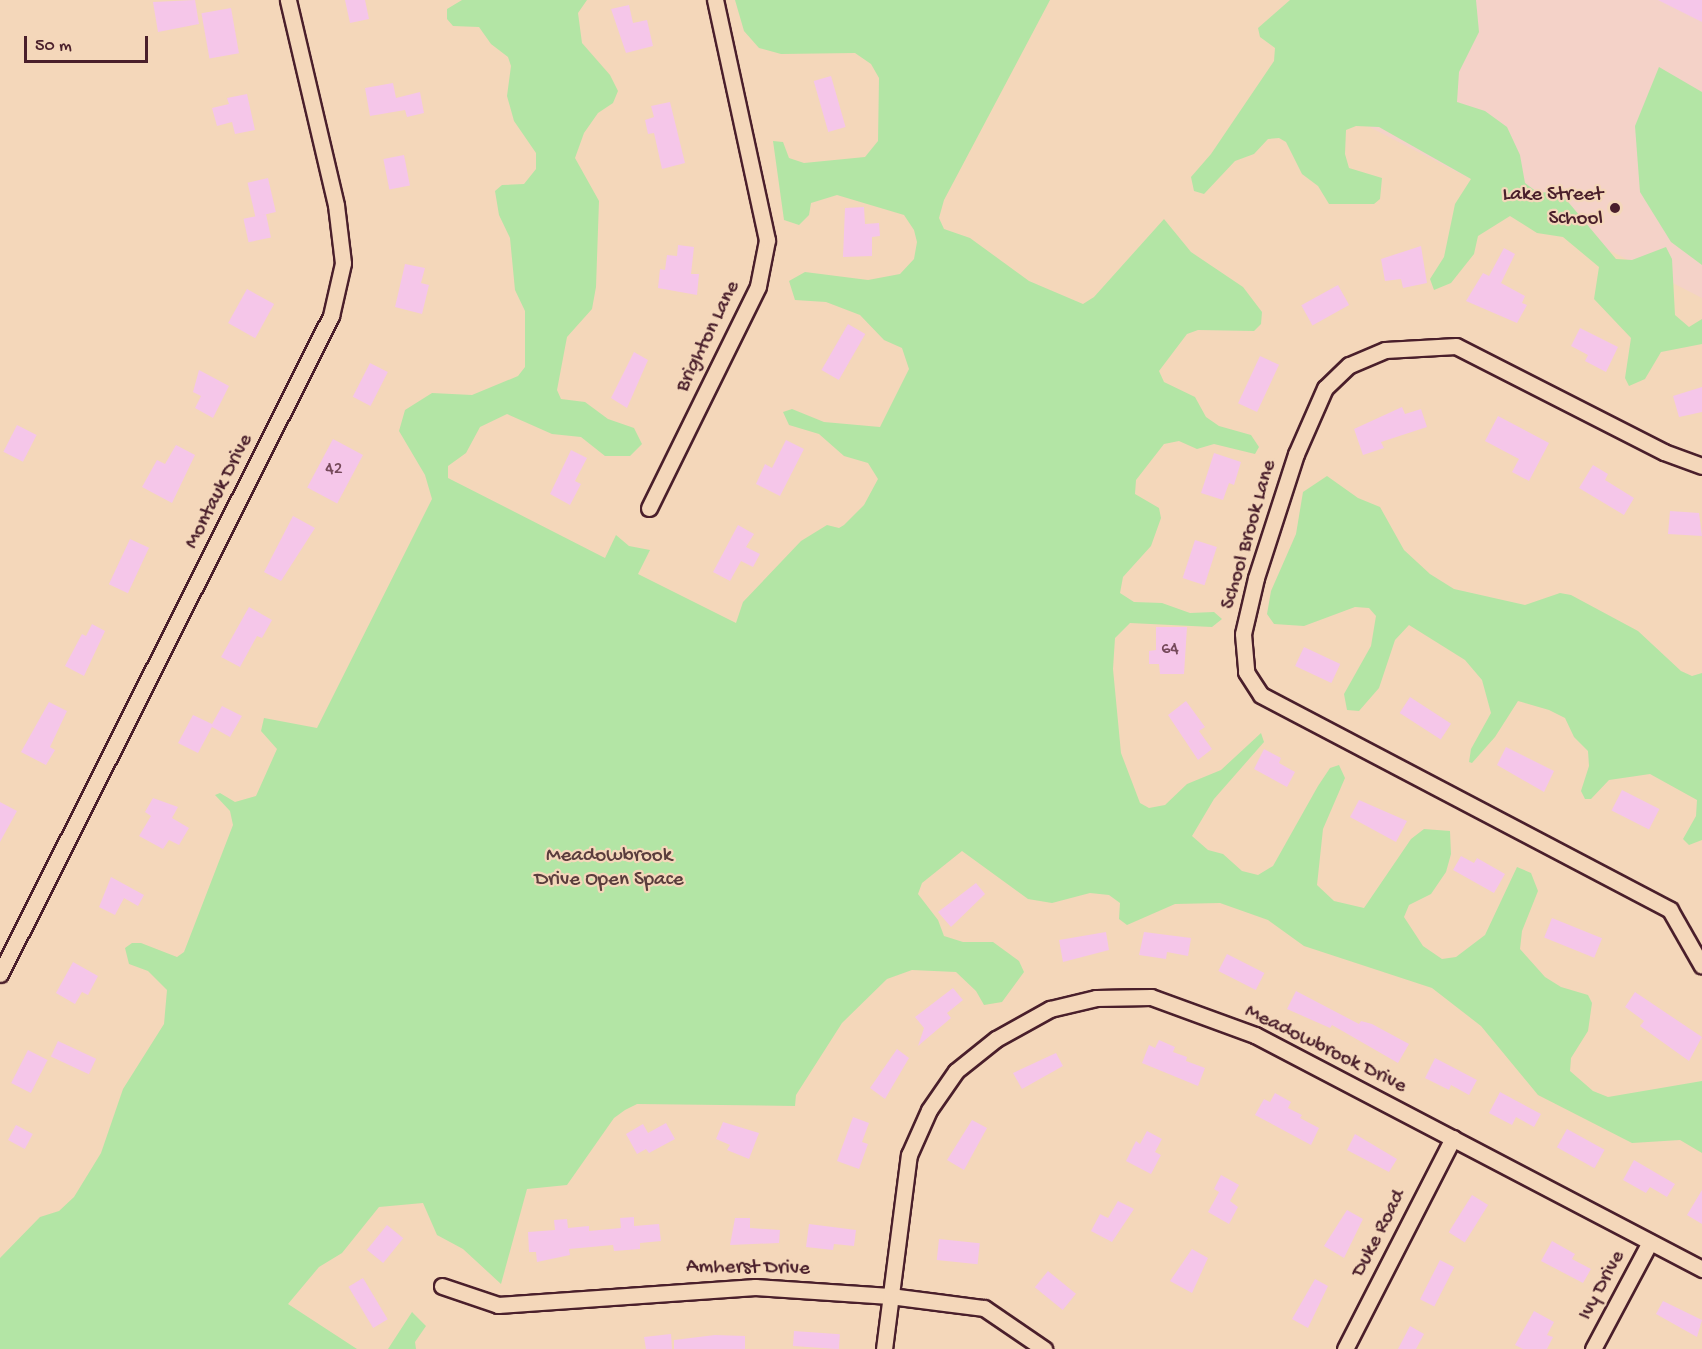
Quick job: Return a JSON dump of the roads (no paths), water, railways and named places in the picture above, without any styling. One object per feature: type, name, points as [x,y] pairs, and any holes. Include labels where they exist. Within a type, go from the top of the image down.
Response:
[{"type":"street","name":"Montauk Drive","points":[[0,974],[331,316],[343,263],[336,205],[288,0]]},
{"type":"street","name":"Brighton Lane","points":[[649,508],[758,286],[767,240],[714,0]]},
{"type":"street","name":"School Brook Lane","points":[[1702,466],[1664,452],[1456,346],[1384,350],[1349,365],[1325,388],[1296,454],[1256,578],[1243,634],[1246,672],[1261,694],[1670,910],[1702,966]]},
{"type":"street","name":"Meadowbrook Drive","points":[[884,1349],[909,1155],[929,1110],[956,1071],[996,1039],[1050,1009],[1096,998],[1151,998],[1255,1035],[1702,1269]]},
{"type":"street","name":"Duke Road","points":[[1345,1349],[1453,1138]]},
{"type":"street","name":"Ivy Drive","points":[[1593,1349],[1650,1242]]},
{"type":"street","name":"Amherst Drive","points":[[442,1286],[498,1305],[755,1287],[890,1296],[984,1308],[1044,1349]]},
{"type":"place","name":"Lake Street School","points":[[1615,208]]},
{"type":"park label","name":"Meadowbrook Drive Open Space","points":[[609,869]]}]
